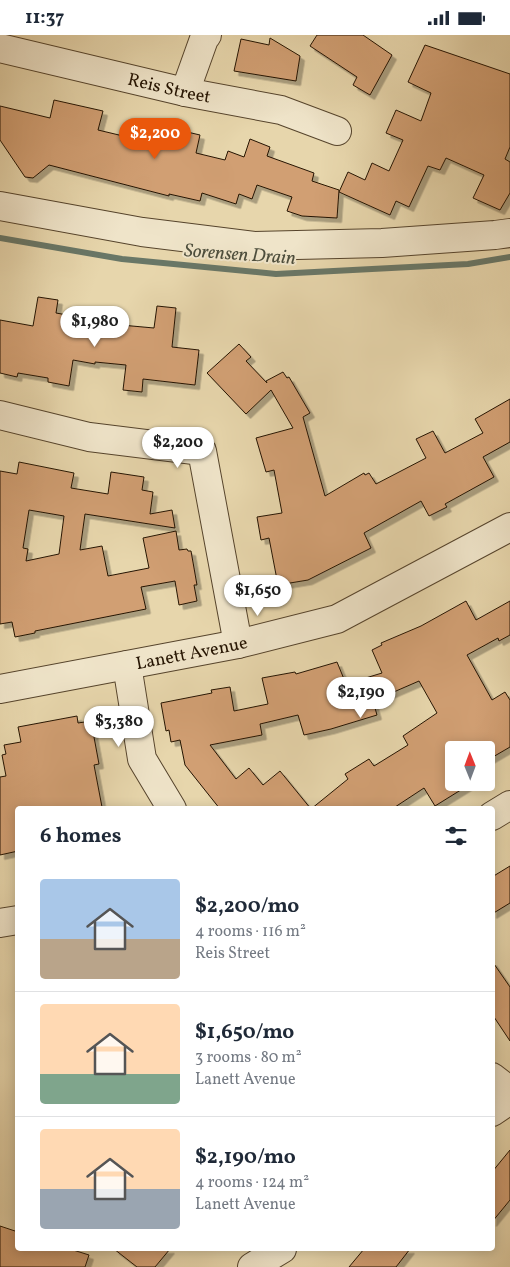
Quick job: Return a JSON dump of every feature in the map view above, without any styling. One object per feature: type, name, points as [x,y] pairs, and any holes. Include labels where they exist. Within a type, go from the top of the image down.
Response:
[{"type":"street","points":[[185,92],[204,39],[208,35]]},
{"type":"street","name":"Reis Street","points":[[0,48],[185,92],[281,110],[337,131]]},
{"type":"street","points":[[0,206],[142,232],[254,246],[382,243],[510,233]]},
{"type":"street","points":[[0,415],[89,437],[202,451],[238,644]]},
{"type":"street","name":"Lanett Avenue","points":[[0,689],[238,644],[337,619],[510,527]]},
{"type":"street","points":[[127,665],[142,759],[170,806]]},
{"type":"street","points":[[495,814],[510,805]]},
{"type":"street","points":[[0,923],[15,920]]},
{"type":"street","points":[[495,1079],[510,1091]]},
{"type":"street","points":[[495,1110],[510,1100]]},
{"type":"street","points":[[252,1267],[278,1251]]},
{"type":"building","points":[[317,35],[363,35],[392,55],[370,95],[353,85],[357,77],[310,46]]},
{"type":"building","points":[[270,38],[300,56],[296,81],[234,71],[241,39],[269,45]]},
{"type":"building","points":[[425,45],[510,74],[510,147],[505,159],[510,162],[510,193],[500,210],[473,198],[484,175],[446,158],[440,170],[428,166],[409,207],[396,201],[390,215],[339,192],[348,172],[365,180],[372,163],[389,171],[403,140],[386,133],[396,110],[421,121],[431,93],[408,82]]},
{"type":"building","points":[[54,100],[103,111],[98,130],[140,140],[145,122],[200,135],[196,153],[225,160],[228,151],[244,157],[250,139],[270,147],[267,156],[314,173],[312,181],[339,190],[337,218],[302,216],[287,211],[292,197],[257,185],[252,199],[239,194],[236,204],[202,193],[200,201],[169,194],[169,196],[49,165],[33,178],[25,177],[0,140],[0,106],[50,118]]},
{"type":"building","points":[[38,297],[58,300],[56,313],[84,318],[83,323],[121,327],[121,325],[154,328],[157,306],[176,308],[172,347],[199,350],[195,385],[143,379],[142,392],[123,390],[126,365],[95,362],[95,364],[73,360],[69,386],[48,382],[48,378],[18,373],[17,377],[0,373],[0,320],[33,326]]},
{"type":"building","points":[[239,344],[251,357],[246,361],[267,383],[266,381],[283,372],[287,378],[289,377],[310,413],[303,417],[325,496],[364,473],[365,475],[369,473],[376,484],[426,458],[416,439],[433,431],[445,453],[483,433],[475,419],[510,399],[510,442],[483,457],[494,477],[445,504],[447,507],[429,516],[421,501],[364,533],[371,548],[308,580],[278,585],[269,538],[261,540],[257,517],[282,513],[274,470],[266,472],[256,438],[293,428],[271,390],[246,414],[207,373]]},
{"type":"building","points":[[19,462],[74,473],[71,488],[108,494],[111,472],[144,477],[142,490],[153,492],[150,514],[172,510],[175,528],[85,514],[80,550],[102,546],[108,576],[149,568],[143,538],[176,531],[179,550],[187,549],[191,551],[197,585],[194,585],[197,601],[179,605],[175,581],[141,587],[146,609],[35,631],[35,633],[15,637],[12,622],[0,624],[0,471],[17,474]],"holes":[[[29,510],[64,516],[59,554],[26,561],[28,549],[23,548]]]},
{"type":"building","points":[[466,601],[476,620],[510,601],[510,635],[499,641],[498,638],[467,655],[492,700],[505,692],[510,700],[510,747],[495,756],[495,741],[445,741],[445,791],[459,791],[435,806],[424,788],[397,806],[315,806],[348,779],[345,774],[369,759],[374,766],[408,745],[403,736],[437,713],[419,681],[373,701],[377,715],[304,735],[298,715],[260,724],[262,735],[210,745],[236,779],[249,768],[263,785],[280,771],[309,806],[218,806],[185,765],[180,740],[171,742],[169,730],[166,731],[161,703],[212,693],[211,690],[230,687],[234,711],[268,704],[262,678],[295,672],[296,674],[337,662],[346,684],[382,673],[372,650],[382,645],[381,643],[421,626]]},
{"type":"building","points":[[77,716],[78,723],[91,721],[99,764],[94,765],[102,806],[15,806],[15,852],[0,855],[0,777],[6,776],[2,755],[6,754],[4,745],[21,742],[18,727]]},
{"type":"building","points":[[510,866],[510,903],[495,912],[495,875]]},
{"type":"building","points":[[495,965],[510,987],[510,1041],[495,1018]]},
{"type":"building","points":[[510,1150],[510,1200],[495,1218],[495,1168]]},
{"type":"building","points":[[0,1226],[15,1231],[15,1251],[76,1251],[89,1255],[85,1267],[0,1267]]},
{"type":"building","points":[[117,1251],[168,1251],[155,1267],[137,1267]]},
{"type":"building","points":[[362,1251],[408,1251],[396,1267],[349,1267]]},
{"type":"waterway","name":"Sorensen Drain","points":[[0,238],[122,259],[276,274],[468,264],[510,257]]}]
